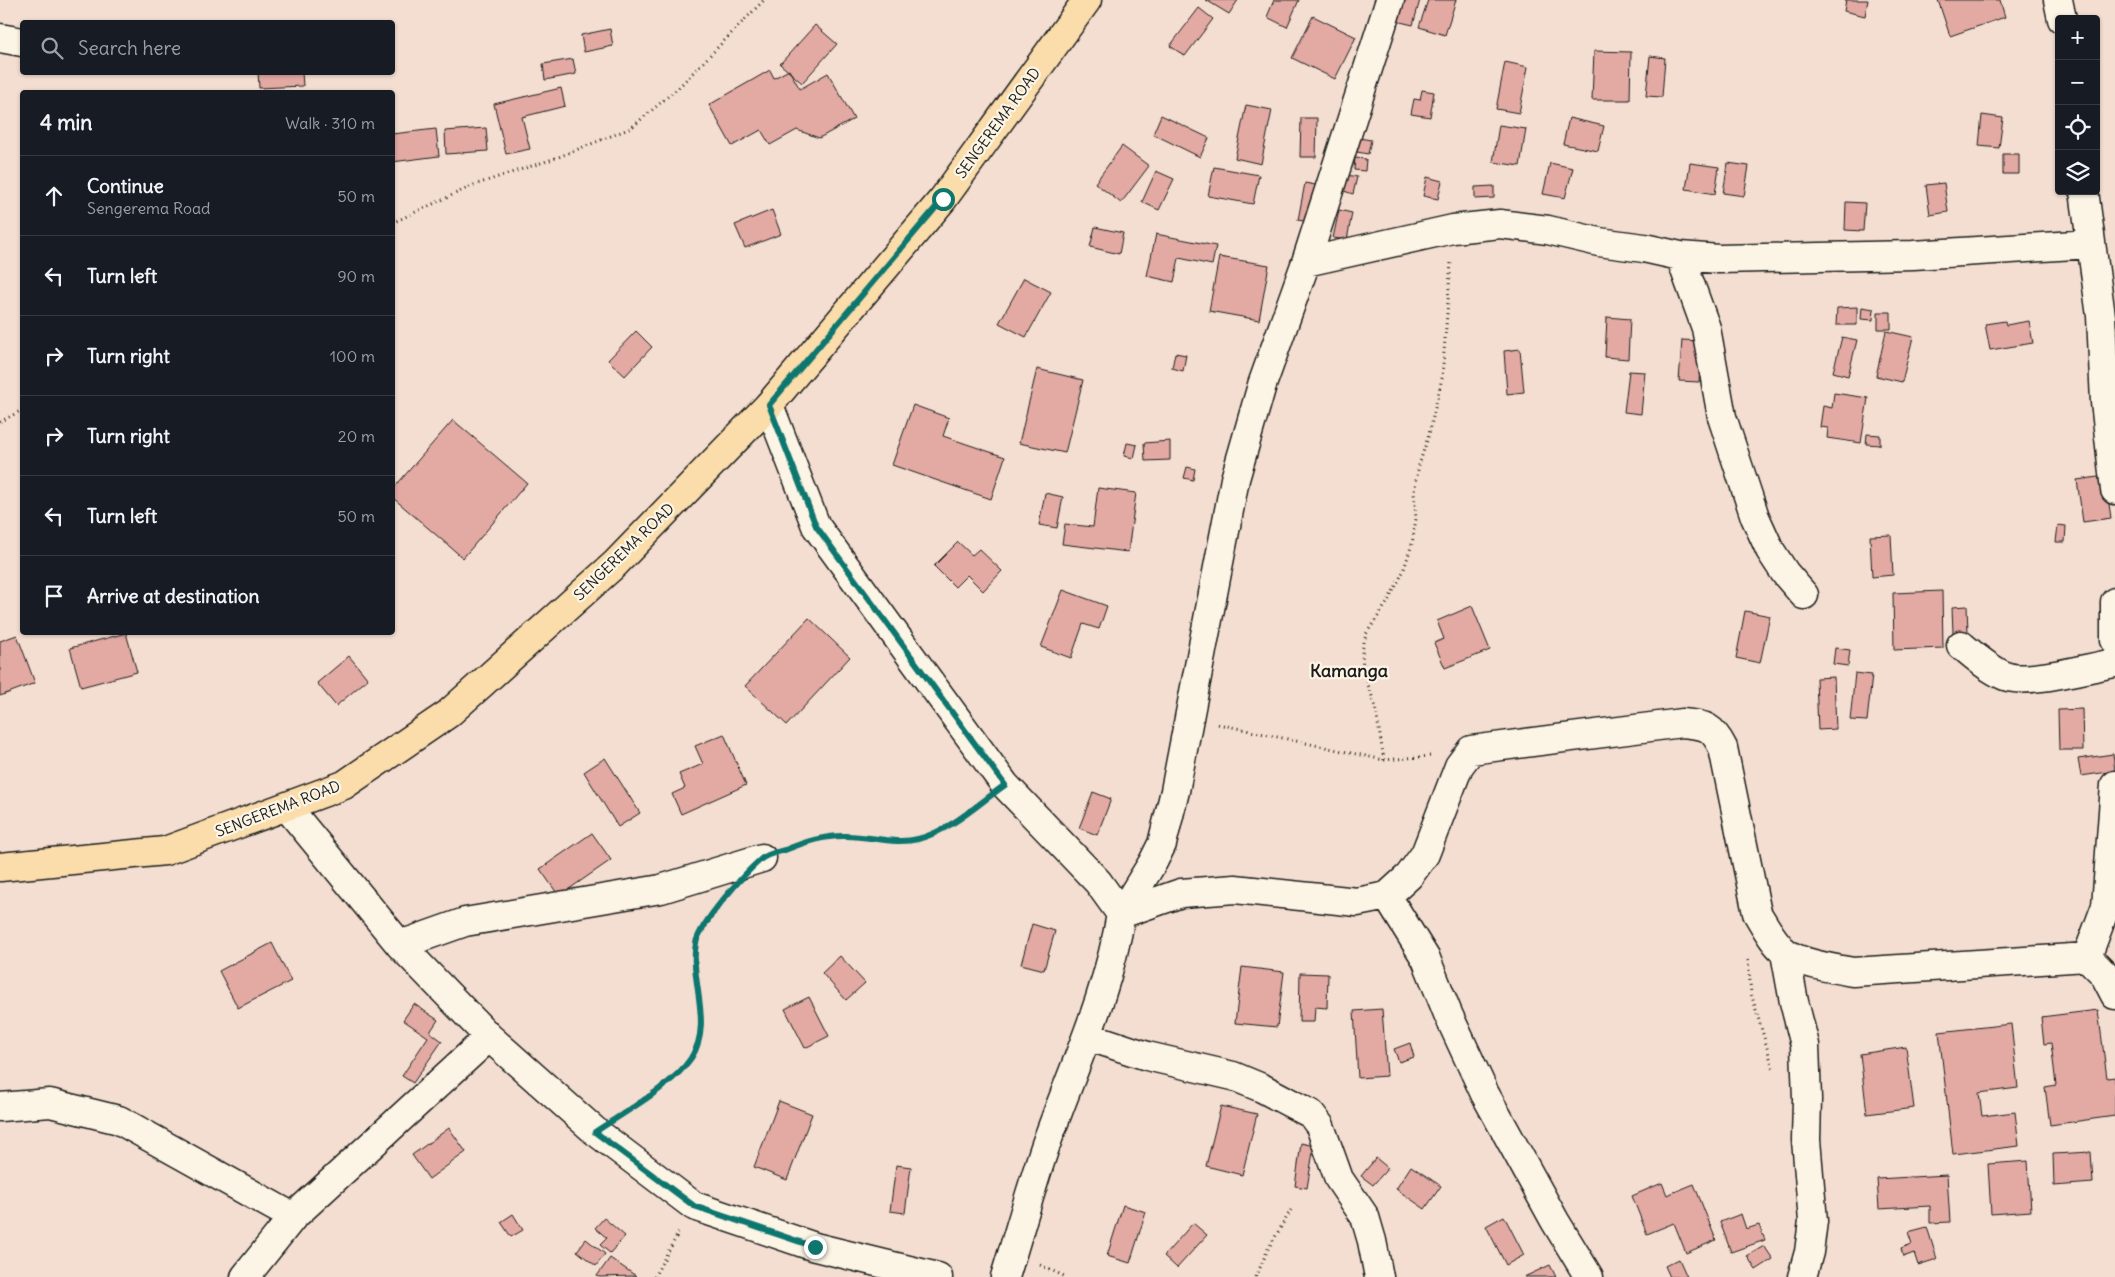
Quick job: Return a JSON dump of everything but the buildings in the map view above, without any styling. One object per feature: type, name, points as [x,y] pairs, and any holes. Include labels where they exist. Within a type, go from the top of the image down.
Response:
[{"type":"main road","name":"SENGEREMA ROAD","points":[[0,867],[166,851],[344,785],[448,714],[615,564],[769,405],[943,199],[1087,0]]},
{"type":"street","points":[[1005,1277],[1044,1150],[1087,1036],[1115,950],[1121,914],[1162,844],[1175,791],[1235,479],[1262,385],[1306,262],[1390,0]]},
{"type":"street","points":[[2058,0],[2061,15]]},
{"type":"street","points":[[0,38],[20,42]]},
{"type":"street","points":[[2085,195],[2101,316],[2105,402],[2115,490]]},
{"type":"street","points":[[1306,262],[1453,229],[1500,224],[1548,230],[1599,242],[1644,248],[1680,256],[1719,259],[1913,255],[2091,244]]},
{"type":"street","points":[[1680,256],[1706,328],[1722,417],[1755,517],[1770,550],[1785,573],[1804,596]]},
{"type":"street","points":[[769,405],[816,526],[1005,785],[1098,882],[1121,914]]},
{"type":"street","points":[[2115,602],[2115,640]]},
{"type":"street","points":[[1961,645],[1992,669],[2013,678],[2045,676],[2115,662]]},
{"type":"street","points":[[1121,914],[1181,893],[1190,892],[1235,890],[1357,902],[1387,896],[1409,876],[1425,854],[1459,766],[1471,750],[1682,723],[1700,725],[1715,733],[1723,748],[1757,913],[1786,953],[1794,1002],[1805,1045],[1806,1140],[1813,1221],[1802,1277]]},
{"type":"street","points":[[2086,958],[2106,906],[2115,785]]},
{"type":"street","points":[[287,807],[400,945],[490,1037],[595,1132],[694,1206],[815,1247],[938,1277]]},
{"type":"street","points":[[400,945],[465,922],[661,889],[762,858]]},
{"type":"street","points":[[1387,896],[1426,959],[1448,1014],[1485,1094],[1589,1277]]},
{"type":"street","points":[[1786,953],[1822,967],[1852,972],[2086,958],[2104,974],[2115,995]]},
{"type":"street","points":[[1087,1036],[1147,1056],[1234,1076],[1262,1088],[1311,1114],[1320,1126],[1339,1179],[1364,1217],[1370,1234],[1379,1277]]},
{"type":"street","points":[[245,1277],[293,1217],[490,1037]]},
{"type":"street","points":[[0,1107],[50,1103],[119,1120],[293,1217]]},
{"type":"path","points":[[395,222],[474,185],[556,158],[631,128],[678,88],[764,0]]},
{"type":"path","points":[[1384,760],[1375,705],[1363,670],[1362,651],[1366,634],[1391,596],[1412,544],[1416,519],[1414,492],[1419,465],[1429,434],[1442,378],[1453,229]]},
{"type":"path","points":[[0,422],[20,411]]},
{"type":"path","points":[[1188,717],[1384,760],[1471,750]]},
{"type":"path","points":[[762,858],[802,843],[829,837],[848,836],[896,841],[918,839],[942,830],[1005,785]]},
{"type":"path","points":[[595,1132],[673,1079],[691,1058],[699,1041],[700,1018],[695,961],[696,941],[723,901]]},
{"type":"path","points":[[654,1277],[694,1206]]},
{"type":"path","points":[[1256,1277],[1268,1249],[1291,1210]]},
{"type":"district","name":"Kamanga","points":[[1349,671]]},
{"type":"route","points":[[815,1247],[694,1206],[595,1132],[673,1079],[691,1058],[699,1041],[700,1018],[695,961],[696,941],[728,895],[762,858],[802,843],[829,837],[848,836],[896,841],[918,839],[942,830],[1005,785],[816,526],[769,405],[943,199]]}]
